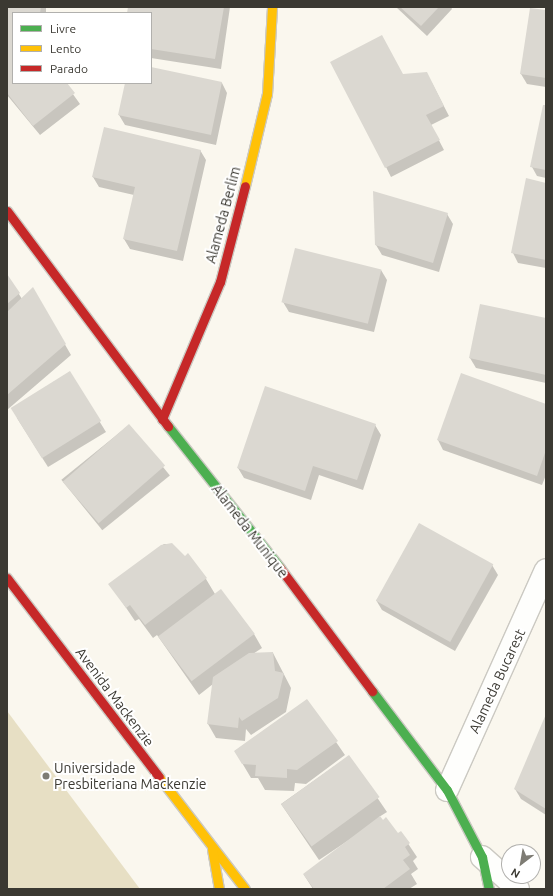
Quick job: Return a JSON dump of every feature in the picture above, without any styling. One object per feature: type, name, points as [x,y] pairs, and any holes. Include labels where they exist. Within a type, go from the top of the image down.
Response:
[{"type":"street","name":"Alameda Berlim","points":[[162,420],[220,282],[249,173],[267,94],[272,7]]},
{"type":"street","name":"Alameda Munique","points":[[7,211],[162,420],[273,559],[447,790],[482,857],[489,889]]},
{"type":"street","name":"Alameda Bucarest","points":[[447,790],[546,570]]},
{"type":"street","name":"Avenida Mackenzie","points":[[7,578],[211,848],[246,889]]},
{"type":"street","points":[[211,848],[219,889]]},
{"type":"street","name":"Alameda Munique","points":[[482,857],[518,889]]},
{"type":"shaded area","name":"Universidade Presbiteriana Mackenzie","points":[[7,711],[140,889],[7,889]]},
{"type":"building","points":[[7,7],[41,7],[40,12],[12,12],[12,84],[68,84],[75,93],[33,126],[7,93]]},
{"type":"building","points":[[128,7],[224,7],[215,59],[152,49],[152,12],[127,12]]},
{"type":"building","points":[[400,7],[439,7],[421,26]]},
{"type":"building","points":[[530,8],[546,10],[546,78],[520,74]]},
{"type":"building","points":[[382,35],[403,74],[427,72],[444,106],[426,115],[440,140],[385,168],[330,62]]},
{"type":"building","points":[[152,67],[222,82],[211,135],[118,115],[125,84],[152,84]]},
{"type":"building","points":[[543,105],[546,105],[546,170],[530,167]]},
{"type":"building","points":[[104,127],[201,150],[177,251],[123,239],[135,187],[92,177]]},
{"type":"building","points":[[526,178],[546,183],[546,260],[511,253]]},
{"type":"building","points":[[373,191],[448,213],[433,263],[375,245]]},
{"type":"building","points":[[295,248],[381,270],[368,324],[281,302]]},
{"type":"building","points":[[7,274],[20,293],[7,304]]},
{"type":"building","points":[[33,287],[66,344],[7,395],[7,312]]},
{"type":"building","points":[[480,304],[546,318],[546,375],[469,358]]},
{"type":"building","points":[[70,371],[101,421],[42,458],[11,408]]},
{"type":"building","points":[[461,373],[546,404],[546,450],[537,476],[437,440]]},
{"type":"building","points":[[265,386],[376,424],[357,480],[313,466],[305,491],[237,468]]},
{"type":"building","points":[[129,424],[165,466],[99,523],[63,482]]},
{"type":"building","points":[[419,523],[493,564],[450,642],[376,601]]},
{"type":"building","points":[[172,543],[185,556],[188,553],[207,578],[145,625],[130,605],[126,608],[108,584],[161,545]]},
{"type":"building","points":[[221,589],[255,634],[192,681],[158,637]]},
{"type":"building","points":[[273,652],[275,671],[284,673],[278,698],[242,721],[239,717],[238,728],[207,724],[213,677],[249,653]]},
{"type":"building","points":[[307,699],[338,741],[297,770],[287,769],[287,778],[255,776],[256,765],[242,764],[234,751]]},
{"type":"building","points":[[546,714],[546,809],[514,789]]},
{"type":"building","points":[[349,755],[380,797],[312,846],[281,804]]},
{"type":"building","points":[[380,816],[383,820],[386,817],[398,833],[401,831],[410,843],[405,847],[410,855],[403,860],[410,869],[383,889],[314,889],[303,874]]},
{"type":"traffic: fast","points":[[168,426],[280,568]]},
{"type":"traffic: fast","points":[[372,691],[447,790],[482,857],[489,889]]},
{"type":"traffic: slow","points":[[245,186],[267,94],[272,7]]},
{"type":"traffic: slow","points":[[159,777],[245,889]]},
{"type":"traffic: slow","points":[[212,849],[219,889]]},
{"type":"traffic: jam","points":[[162,419],[220,282],[245,186]]},
{"type":"traffic: jam","points":[[7,211],[168,426]]},
{"type":"traffic: jam","points":[[280,568],[372,691]]},
{"type":"traffic: jam","points":[[7,578],[159,777]]},
{"type":"place","name":"Universidade Presbiteriana Mackenzie","points":[[46,776]]}]
